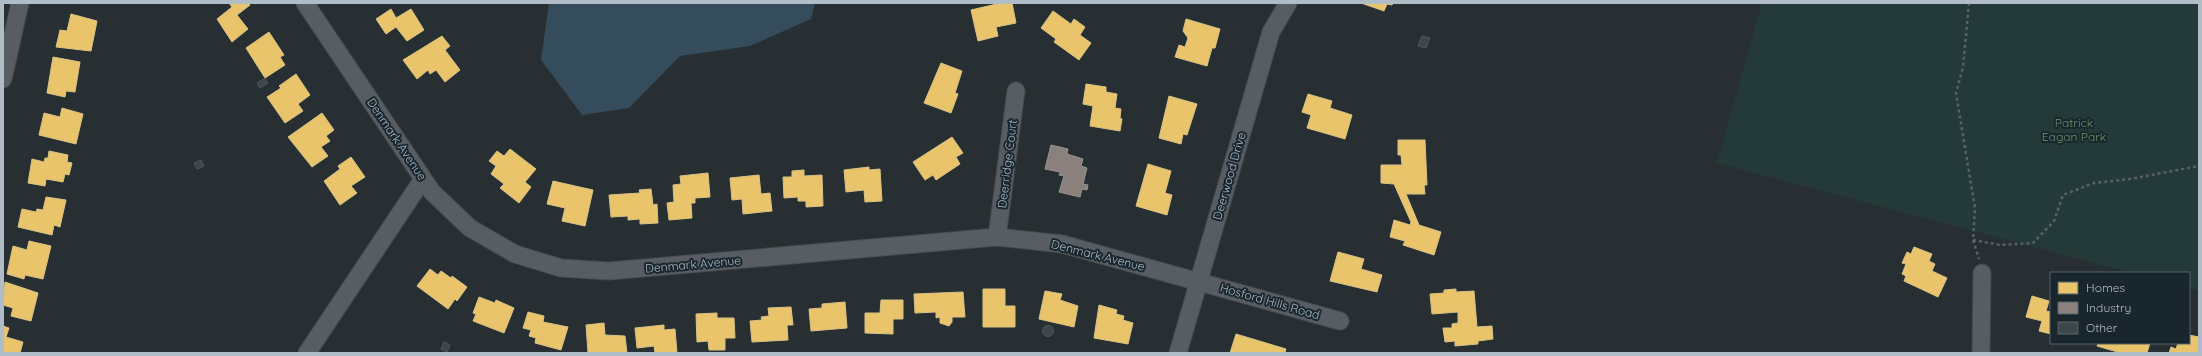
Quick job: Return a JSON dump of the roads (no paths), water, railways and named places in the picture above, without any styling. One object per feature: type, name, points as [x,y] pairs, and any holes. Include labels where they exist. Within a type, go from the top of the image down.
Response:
[{"type":"street","points":[[3,79],[20,3]]},
{"type":"street","name":"Denmark Avenue","points":[[305,3],[432,192],[470,228],[515,254],[561,268],[609,271],[997,238],[1062,244],[1199,281]]},
{"type":"street","name":"Deerwood Drive","points":[[1178,353],[1271,32],[1281,7]]},
{"type":"street","name":"Deerridge Court","points":[[997,238],[1016,91]]},
{"type":"street","points":[[307,353],[423,179]]},
{"type":"street","points":[[1981,353],[1982,272]]},
{"type":"street","name":"Hosford Hills Road","points":[[1199,281],[1340,321]]},
{"type":"water","points":[[549,3],[815,3],[811,19],[750,46],[680,56],[629,108],[582,115],[541,60]]},
{"type":"park label","name":"Patrick Eagan Park","points":[[2074,129]]}]
